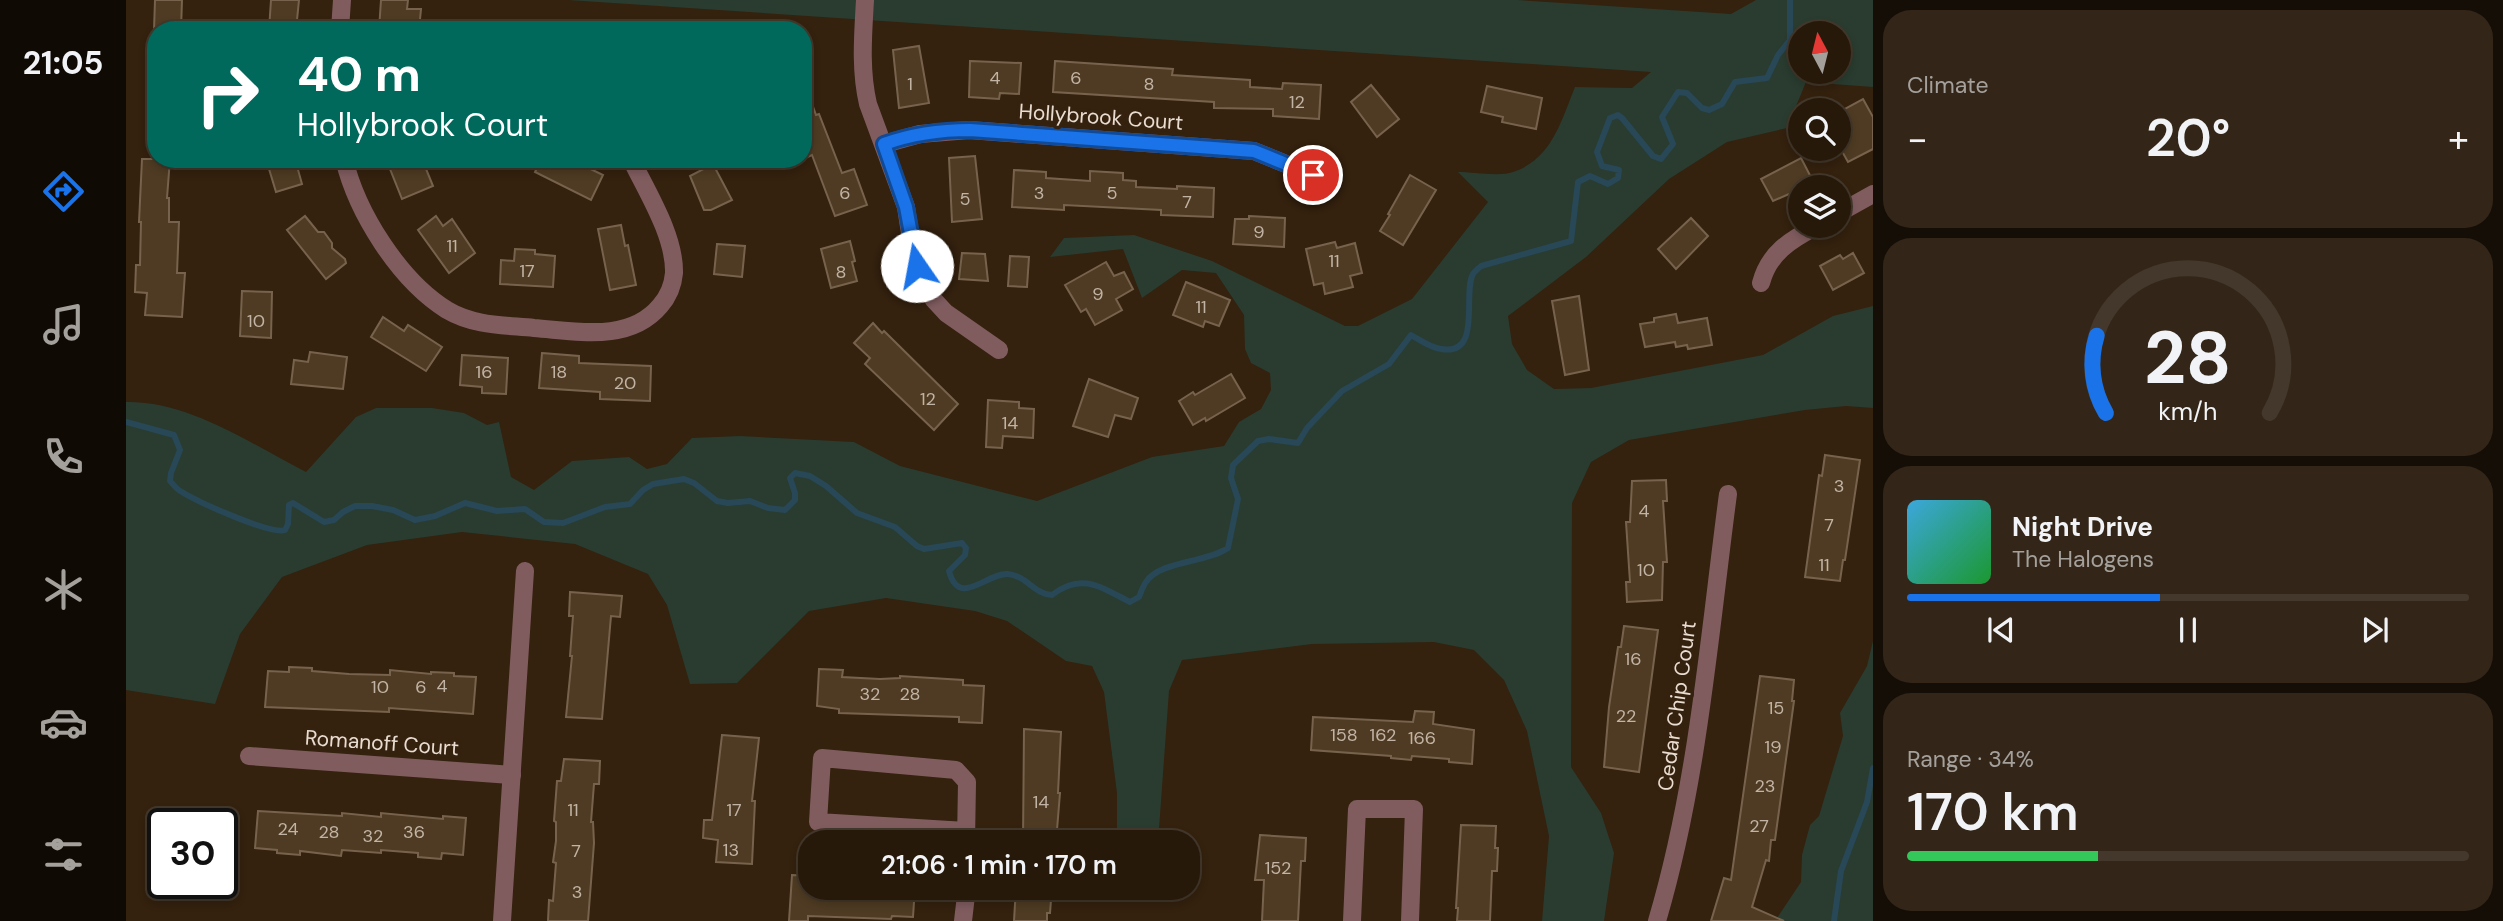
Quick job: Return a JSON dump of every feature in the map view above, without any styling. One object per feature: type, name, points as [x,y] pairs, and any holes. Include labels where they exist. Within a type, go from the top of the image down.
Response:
[{"type":"street","points":[[341,21],[342,0]]},
{"type":"street","points":[[865,0],[864,88],[906,207],[912,246],[924,284],[946,313],[999,350]]},
{"type":"street","name":"Hollybrook Court","points":[[884,144],[920,134],[970,130],[1254,151],[1313,175]]},
{"type":"street","points":[[347,168],[370,226],[418,286],[443,307],[475,322],[592,333],[630,327],[646,320],[658,308],[672,286],[673,260],[670,243],[635,168]]},
{"type":"street","points":[[1851,206],[1873,194]]},
{"type":"street","points":[[1761,283],[1765,268],[1777,252],[1794,238]]},
{"type":"street","name":"Cedar Chip Court","points":[[1657,921],[1671,874],[1689,787],[1728,494]]},
{"type":"street","points":[[502,921],[524,571]]},
{"type":"street","name":"Romanoff Court","points":[[249,756],[512,775]]},
{"type":"street","points":[[821,758],[956,770],[967,782],[966,836],[818,822],[821,758]]},
{"type":"street","points":[[1352,921],[1356,809],[1414,809],[1410,921]]},
{"type":"street","points":[[962,921],[965,900]]},
{"type":"green space","points":[[568,0],[1517,0],[1731,14],[1756,0],[1873,0],[1873,87],[1833,84],[1852,84],[1852,21],[1788,21],[1788,84],[1805,84],[1799,98],[1788,98],[1787,128],[1727,142],[1669,179],[1586,257],[1508,316],[1512,344],[1527,370],[1554,389],[1591,388],[1763,355],[1833,316],[1873,306],[1873,408],[1846,406],[1805,410],[1629,440],[1591,462],[1572,503],[1571,767],[1601,813],[1614,853],[1604,921],[1542,921],[1549,836],[1527,731],[1504,680],[1474,650],[1434,642],[1312,644],[1182,660],[1169,691],[1159,830],[1117,830],[1117,793],[1104,692],[1092,666],[1066,661],[1007,621],[975,611],[886,598],[809,611],[737,683],[690,684],[667,605],[648,574],[575,544],[462,532],[367,545],[282,577],[240,634],[215,704],[126,690],[126,402],[150,404],[197,416],[306,472],[356,417],[376,408],[432,408],[464,413],[487,425],[499,422],[511,477],[534,490],[572,461],[629,457],[647,469],[667,464],[692,438],[740,436],[854,442],[900,466],[1037,501],[1152,457],[1224,446],[1239,422],[1261,409],[1271,390],[1270,373],[1251,363],[1245,349],[1244,315],[1216,273],[1182,270],[1142,298],[1123,249],[1050,257],[1064,238],[1134,235],[1212,261],[1345,326],[1358,326],[1412,299],[1488,202],[1458,172],[1501,174],[1526,166],[1537,158],[1553,137],[1575,87],[1632,88],[1651,72]]},
{"type":"green space","points":[[1873,641],[1873,921],[1775,921],[1801,882],[1802,855],[1810,825],[1819,816],[1843,736],[1840,713],[1867,666]]},
{"type":"building","points":[[155,0],[182,0],[181,21],[154,21]]},
{"type":"building","points":[[271,0],[299,0],[297,21],[270,21]]},
{"type":"building","points":[[381,0],[408,0],[407,9],[421,9],[420,21],[380,21]]},
{"type":"building","points":[[919,46],[929,103],[899,108],[893,50]]},
{"type":"building","points":[[970,61],[1021,63],[1019,94],[1000,93],[999,99],[969,97]]},
{"type":"building","points":[[1055,61],[1173,69],[1172,75],[1250,80],[1250,87],[1282,89],[1283,83],[1321,85],[1319,119],[1273,116],[1273,109],[1214,108],[1214,102],[1053,92]]},
{"type":"building","points":[[1371,85],[1399,119],[1377,137],[1351,102]]},
{"type":"building","points":[[1487,86],[1542,98],[1536,129],[1502,122],[1503,117],[1481,112]]},
{"type":"building","points":[[1863,99],[1873,117],[1873,149],[1851,160],[1851,106]]},
{"type":"building","points":[[812,104],[816,115],[819,114],[842,173],[854,169],[867,205],[835,216],[812,155]]},
{"type":"building","points":[[975,156],[982,219],[952,222],[949,158]]},
{"type":"building","points":[[142,159],[147,159],[147,168],[169,168],[167,198],[169,222],[179,222],[177,273],[185,273],[182,317],[145,315],[147,293],[135,292],[136,265],[140,265]]},
{"type":"building","points":[[1795,161],[1803,161],[1810,175],[1788,175],[1788,194],[1773,201],[1761,179]]},
{"type":"building","points":[[269,168],[298,168],[302,184],[276,192]]},
{"type":"building","points":[[390,168],[426,168],[433,186],[402,199]]},
{"type":"building","points":[[537,168],[589,168],[603,175],[591,200],[535,172]]},
{"type":"building","points":[[705,168],[715,168],[732,200],[711,210],[704,210],[690,176]]},
{"type":"building","points":[[1014,170],[1046,172],[1046,178],[1090,181],[1090,171],[1123,173],[1123,180],[1136,181],[1136,187],[1214,188],[1213,217],[1161,215],[1161,210],[1064,205],[1064,210],[1012,207]]},
{"type":"building","points":[[1410,175],[1436,190],[1403,245],[1380,231]]},
{"type":"building","points":[[305,216],[318,232],[324,232],[332,243],[332,248],[345,259],[346,263],[326,279],[287,230]]},
{"type":"building","points":[[436,216],[443,226],[452,219],[475,253],[449,273],[418,230]]},
{"type":"building","points":[[1249,216],[1285,218],[1284,247],[1233,244],[1235,219],[1249,219]]},
{"type":"building","points":[[1691,218],[1708,236],[1676,269],[1658,249]]},
{"type":"building","points":[[621,225],[636,285],[610,290],[598,229]]},
{"type":"building","points":[[850,241],[857,281],[831,288],[821,249]]},
{"type":"building","points":[[1335,242],[1337,248],[1355,243],[1362,273],[1350,276],[1353,287],[1325,294],[1323,283],[1314,285],[1306,249]]},
{"type":"building","points":[[717,244],[745,246],[742,277],[714,274]]},
{"type":"building","points":[[515,249],[535,250],[535,254],[555,256],[553,287],[500,284],[501,260],[514,261]]},
{"type":"building","points":[[962,253],[985,254],[988,281],[959,279]]},
{"type":"building","points":[[1853,253],[1864,273],[1833,290],[1820,266],[1840,255],[1843,259]]},
{"type":"building","points":[[1010,256],[1029,257],[1027,287],[1008,286]]},
{"type":"building","points":[[1106,262],[1114,276],[1124,272],[1133,289],[1116,299],[1122,310],[1095,325],[1086,309],[1081,312],[1065,285]]},
{"type":"building","points":[[1186,282],[1230,300],[1219,326],[1205,321],[1203,327],[1173,315]]},
{"type":"building","points":[[242,291],[272,292],[271,338],[240,336]]},
{"type":"building","points":[[1579,296],[1589,370],[1565,375],[1552,301]]},
{"type":"building","points":[[1676,314],[1678,323],[1707,318],[1712,345],[1688,349],[1687,345],[1676,347],[1675,342],[1645,347],[1640,324]]},
{"type":"building","points":[[383,317],[404,331],[408,325],[442,347],[426,371],[371,337]]},
{"type":"building","points":[[873,323],[958,404],[934,430],[865,364],[870,358],[854,343]]},
{"type":"building","points":[[310,352],[347,357],[343,389],[291,384],[294,360],[308,362]]},
{"type":"building","points":[[542,353],[579,356],[579,363],[651,366],[650,401],[600,399],[600,392],[539,388]]},
{"type":"building","points":[[462,355],[508,358],[506,394],[482,393],[482,387],[460,385]]},
{"type":"building","points":[[1231,374],[1245,398],[1206,421],[1205,418],[1193,425],[1179,401]]},
{"type":"building","points":[[1089,379],[1138,398],[1131,419],[1115,415],[1108,437],[1073,426]]},
{"type":"building","points":[[988,400],[1019,402],[1019,408],[1034,409],[1033,438],[1003,436],[1002,448],[986,447]]},
{"type":"building","points":[[1825,455],[1860,460],[1840,581],[1805,577],[1819,475],[1822,476]]},
{"type":"building","points":[[1666,480],[1667,501],[1663,501],[1667,562],[1663,562],[1662,600],[1627,602],[1626,582],[1630,582],[1626,522],[1630,522],[1632,481]]},
{"type":"building","points":[[570,592],[622,596],[620,617],[611,616],[602,719],[566,717],[572,656],[573,616],[569,616]]},
{"type":"building","points":[[1624,626],[1658,630],[1639,772],[1604,767],[1609,707]]},
{"type":"building","points":[[289,667],[349,674],[390,675],[390,670],[454,673],[454,676],[476,677],[473,714],[389,708],[389,712],[265,707],[268,671],[289,672]]},
{"type":"building","points":[[819,669],[843,670],[842,677],[880,679],[900,676],[963,680],[963,685],[984,686],[982,723],[959,722],[959,717],[839,713],[839,709],[817,706]]},
{"type":"building","points":[[1760,676],[1794,680],[1794,701],[1775,840],[1771,840],[1769,861],[1766,860],[1752,907],[1784,921],[1711,921],[1724,878],[1731,880]]},
{"type":"building","points":[[1415,711],[1434,712],[1433,724],[1474,730],[1472,764],[1449,762],[1449,759],[1412,756],[1411,760],[1311,750],[1313,717],[1413,722]]},
{"type":"building","points":[[1024,729],[1061,732],[1057,830],[1023,830]]},
{"type":"building","points":[[722,735],[759,738],[752,801],[755,801],[752,864],[716,862],[718,840],[703,838],[704,820],[712,820]]},
{"type":"building","points":[[564,759],[600,761],[599,784],[594,784],[591,822],[594,843],[588,921],[548,921],[549,900],[553,901],[556,863],[553,862],[557,781],[561,781]]},
{"type":"building","points":[[258,811],[342,816],[342,813],[381,817],[381,813],[443,819],[443,816],[466,818],[463,855],[442,853],[441,859],[418,857],[418,853],[381,850],[381,853],[342,850],[341,856],[300,851],[300,855],[277,853],[277,850],[255,848]]},
{"type":"building","points":[[1461,825],[1496,826],[1497,871],[1492,871],[1490,921],[1457,921]]},
{"type":"building","points":[[1260,835],[1306,838],[1305,861],[1301,861],[1298,921],[1262,921],[1264,880],[1255,880]]},
{"type":"building","points":[[792,875],[798,875],[798,900],[914,900],[913,917],[892,916],[891,919],[808,916],[808,921],[789,921]]},
{"type":"building","points":[[1015,900],[1051,900],[1047,921],[1014,921]]},
{"type":"waterway","points":[[126,422],[174,435],[180,450],[170,481],[179,490],[234,517],[265,528],[285,530],[289,505],[293,503],[324,522],[334,520],[355,506],[393,510],[415,520],[435,516],[465,503],[497,511],[525,509],[544,522],[563,523],[605,507],[630,504],[653,484],[684,479],[694,483],[717,501],[750,501],[768,508],[785,510],[795,500],[790,478],[795,473],[810,476],[857,513],[895,527],[924,549],[962,543],[966,548],[965,555],[949,571],[954,582],[960,587],[975,586],[1008,574],[1015,575],[1046,594],[1052,595],[1062,588],[1082,583],[1100,587],[1130,602],[1139,597],[1146,582],[1161,570],[1208,557],[1228,548],[1238,499],[1231,478],[1233,465],[1258,441],[1269,439],[1298,443],[1307,428],[1342,391],[1389,364],[1411,335],[1437,348],[1454,349],[1462,343],[1467,334],[1470,283],[1473,274],[1481,266],[1571,241],[1578,182],[1590,176],[1608,184],[1618,178],[1619,170],[1602,166],[1597,152],[1610,118],[1618,115],[1622,118],[1653,156],[1661,159],[1673,144],[1662,117],[1678,92],[1687,93],[1702,108],[1709,110],[1722,104],[1735,82],[1767,78],[1778,55],[1790,40],[1790,0]]},
{"type":"waterway","points":[[1834,921],[1841,871],[1867,802],[1873,768]]},
{"type":"route","points":[[917,266],[906,207],[884,144],[920,134],[942,130],[970,130],[1254,151],[1313,175]]}]
